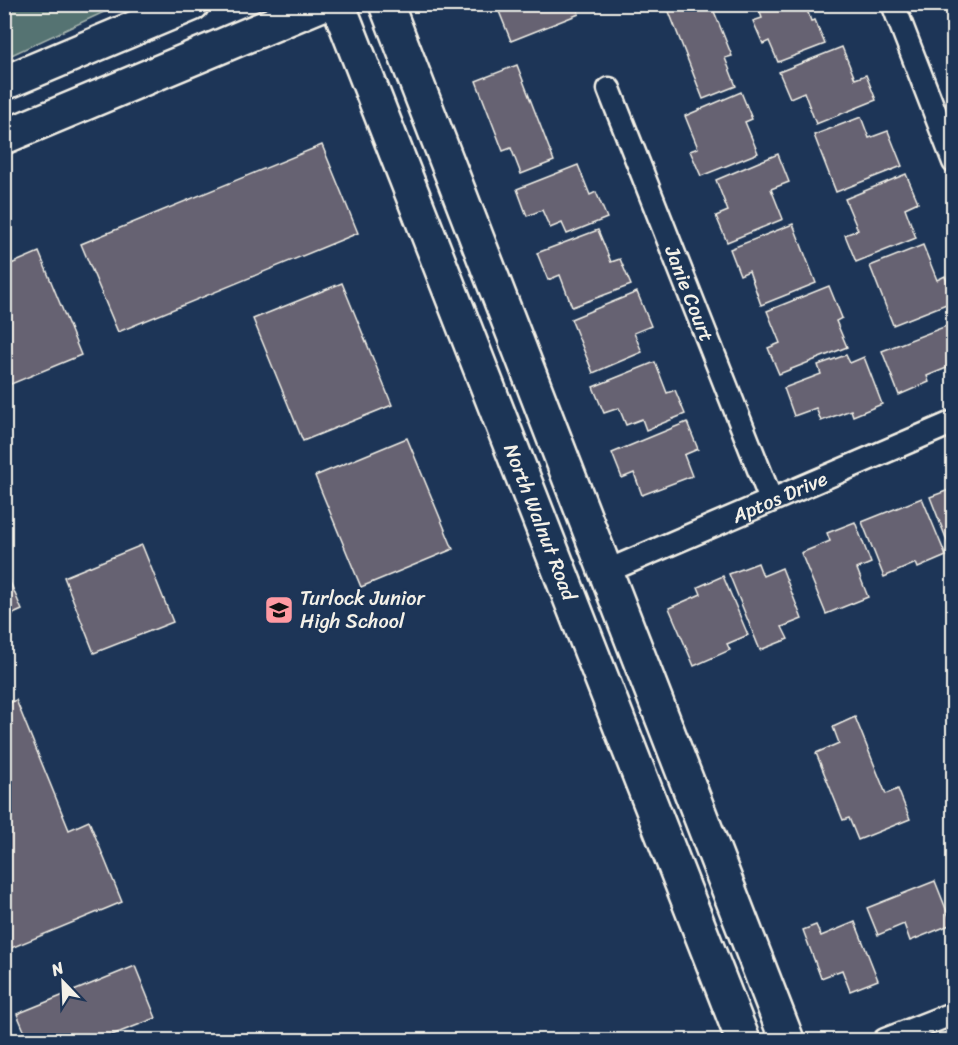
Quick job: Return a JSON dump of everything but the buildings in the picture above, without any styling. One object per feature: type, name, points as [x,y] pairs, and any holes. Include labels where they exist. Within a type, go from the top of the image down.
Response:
[{"type":"street","points":[[88,47],[139,4]]},
{"type":"street","points":[[4,83],[192,4]]},
{"type":"street","points":[[4,137],[322,4]]},
{"type":"street","name":"North Walnut Road","points":[[338,4],[743,1041]]},
{"type":"street","points":[[386,4],[787,1041]]},
{"type":"street","points":[[893,4],[954,162]]},
{"type":"street","name":"Janie Court","points":[[609,89],[771,500]]},
{"type":"street","name":"Aptos Drive","points":[[605,572],[954,422]]},
{"type":"street","points":[[885,1041],[954,1012]]},
{"type":"green space","points":[[5,4],[119,4],[119,5],[5,58]]},
{"type":"place","name":"Turlock Junior High School","points":[[279,610]]}]
